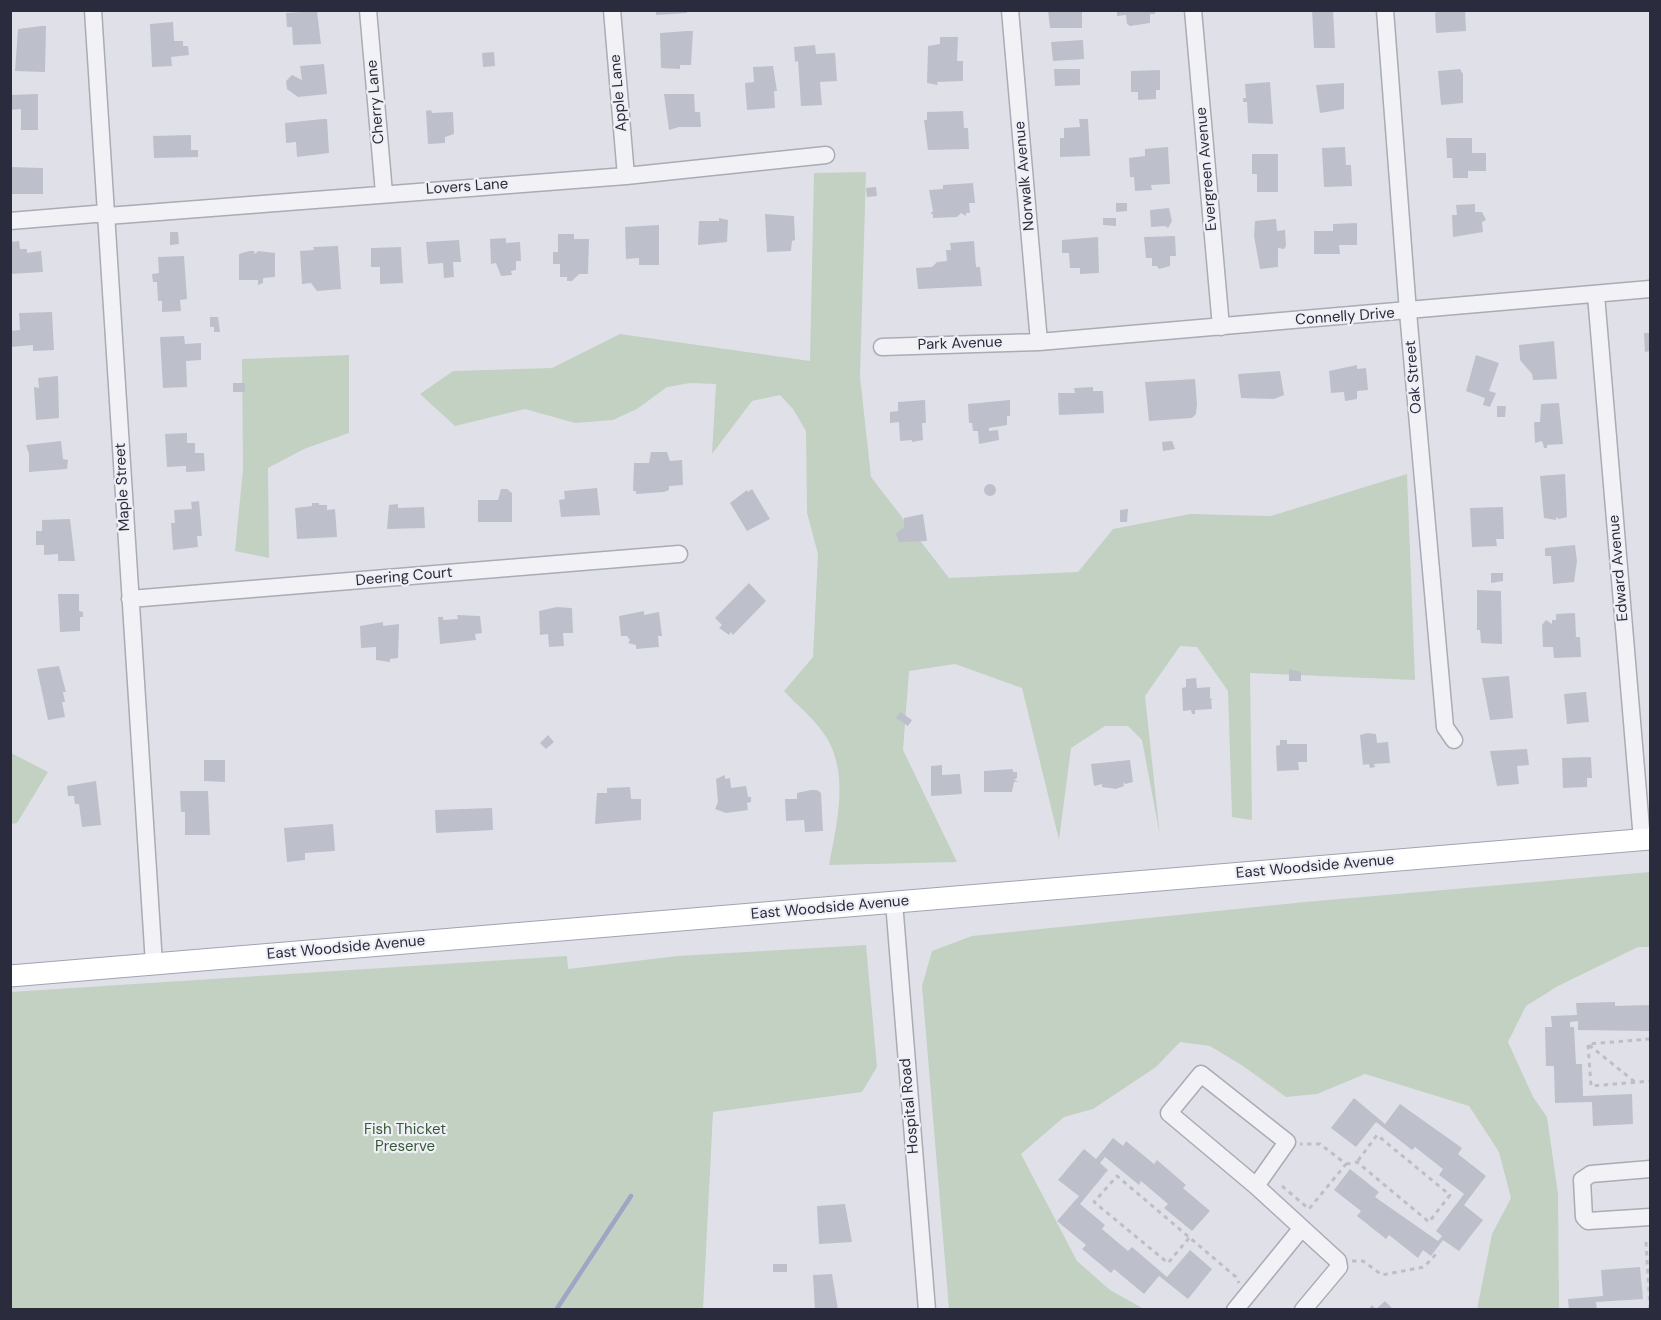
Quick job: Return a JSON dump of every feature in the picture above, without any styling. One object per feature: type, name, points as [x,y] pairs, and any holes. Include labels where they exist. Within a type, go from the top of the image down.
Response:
[{"type":"main road","name":"East Woodside Avenue","points":[[10,976],[1646,840]]},
{"type":"street","name":"Maple Street","points":[[93,10],[154,964]]},
{"type":"street","name":"Cherry Lane","points":[[368,10],[384,193]]},
{"type":"street","name":"Apple Lane","points":[[612,10],[626,176]]},
{"type":"street","name":"Norwalk Avenue","points":[[1010,10],[1039,342]]},
{"type":"street","name":"Evergreen Avenue","points":[[1193,10],[1221,327]]},
{"type":"street","name":"Oak Street","points":[[1385,10],[1408,312],[1445,727],[1454,740]]},
{"type":"street","name":"Lovers Lane","points":[[10,221],[626,176],[826,155]]},
{"type":"street","name":"Connelly Drive","points":[[1039,342],[1408,312],[1650,289]]},
{"type":"street","name":"Edward Avenue","points":[[1596,295],[1646,840]]},
{"type":"street","name":"Park Avenue","points":[[882,346],[1039,342]]},
{"type":"street","name":"Deering Court","points":[[130,599],[679,554]]},
{"type":"street","name":"Hospital Road","points":[[894,902],[927,1310]]},
{"type":"street","points":[[1256,1186],[1287,1142],[1201,1074],[1169,1113],[1256,1186],[1338,1261],[1339,1268],[1303,1310]]},
{"type":"street","points":[[1650,1169],[1586,1174],[1582,1180],[1584,1217],[1588,1221],[1650,1217]]},
{"type":"street","points":[[1235,1310],[1301,1229]]},
{"type":"path","points":[[1588,1044],[1650,1039]]},
{"type":"path","points":[[1588,1044],[1591,1086],[1650,1082]]},
{"type":"path","points":[[1588,1044],[1636,1083]]},
{"type":"path","points":[[1275,1180],[1309,1209],[1346,1164],[1357,1162],[1377,1135],[1450,1196],[1429,1222],[1357,1162]]},
{"type":"path","points":[[1287,1142],[1320,1144],[1346,1164]]},
{"type":"path","points":[[1189,1238],[1168,1263],[1094,1202],[1117,1176],[1236,1277],[1249,1293]]},
{"type":"path","points":[[1646,1242],[1650,1310]]},
{"type":"path","points":[[1338,1261],[1363,1261],[1382,1275],[1424,1268],[1439,1251]]},
{"type":"green space","points":[[866,172],[860,376],[871,477],[949,578],[1078,572],[1113,529],[1190,514],[1271,516],[1407,474],[1415,680],[1250,673],[1252,820],[1232,817],[1228,691],[1197,647],[1180,646],[1145,696],[1160,836],[1142,740],[1128,726],[1105,726],[1071,748],[1059,840],[1022,688],[955,664],[909,671],[903,750],[957,862],[829,865],[838,814],[839,779],[836,762],[831,746],[822,731],[784,691],[813,657],[818,554],[807,513],[806,431],[793,409],[780,395],[752,401],[712,454],[716,384],[690,383],[667,387],[637,409],[613,420],[575,423],[525,409],[455,426],[420,394],[453,371],[552,368],[620,334],[810,361],[814,173]]},
{"type":"green space","points":[[349,355],[349,433],[304,449],[268,468],[269,558],[235,551],[243,469],[242,359]]},
{"type":"green space","points":[[11,753],[48,772],[17,823],[11,824]]},
{"type":"green space","points":[[1650,872],[1650,947],[1638,947],[1558,986],[1526,1006],[1508,1042],[1533,1097],[1547,1117],[1558,1194],[1559,1309],[1477,1309],[1492,1234],[1511,1198],[1499,1152],[1469,1106],[1365,1074],[1317,1094],[1286,1097],[1210,1046],[1180,1042],[1156,1067],[1093,1109],[1064,1117],[1021,1154],[1077,1261],[1110,1290],[1144,1309],[949,1309],[922,986],[932,951],[972,936],[1305,902]]},
{"type":"green space","name":"Fish Thicket Preserve","points":[[866,945],[877,1067],[862,1092],[713,1112],[703,1309],[11,1309],[11,992],[567,956],[568,969],[678,956]]},
{"type":"building","points":[[656,10],[687,10],[687,13],[656,15]]},
{"type":"building","points":[[1048,10],[1082,10],[1082,28],[1050,28]]},
{"type":"building","points":[[1117,10],[1155,10],[1155,14],[1150,14],[1150,23],[1130,26],[1127,24],[1126,15],[1117,16]]},
{"type":"building","points":[[1312,10],[1333,10],[1335,48],[1314,48]]},
{"type":"building","points":[[1440,10],[1465,10],[1466,31],[1436,33],[1435,13]]},
{"type":"building","points":[[317,11],[321,44],[293,45],[292,27],[287,27],[286,13]]},
{"type":"building","points":[[173,22],[174,41],[183,41],[183,46],[188,46],[189,55],[171,57],[172,66],[152,67],[150,24]]},
{"type":"building","points":[[46,26],[45,72],[15,71],[18,29]]},
{"type":"building","points":[[693,31],[691,65],[680,65],[680,69],[661,68],[660,33]]},
{"type":"building","points":[[940,37],[958,37],[957,61],[963,61],[963,81],[937,82],[938,85],[927,83],[928,46],[940,44]]},
{"type":"building","points":[[1083,40],[1084,59],[1053,61],[1051,42]]},
{"type":"building","points":[[815,45],[816,54],[835,53],[837,81],[820,82],[822,105],[801,106],[798,61],[795,62],[794,47]]},
{"type":"building","points":[[494,52],[495,66],[483,67],[482,53]]},
{"type":"building","points":[[324,64],[327,94],[298,97],[287,89],[286,81],[292,75],[302,80],[300,66]]},
{"type":"building","points":[[773,66],[777,91],[774,91],[775,108],[747,110],[745,83],[754,82],[753,67]]},
{"type":"building","points":[[1054,69],[1080,69],[1080,85],[1055,86]]},
{"type":"building","points":[[1460,69],[1463,74],[1463,103],[1441,105],[1438,71]]},
{"type":"building","points":[[1160,70],[1160,90],[1156,90],[1156,99],[1138,100],[1138,92],[1131,92],[1131,71]]},
{"type":"building","points":[[1270,82],[1273,124],[1248,123],[1247,102],[1243,102],[1243,98],[1246,98],[1245,84]]},
{"type":"building","points":[[1344,83],[1344,109],[1320,113],[1316,85]]},
{"type":"building","points":[[38,94],[38,130],[21,130],[21,109],[10,110],[10,95]]},
{"type":"building","points":[[664,94],[694,94],[695,112],[700,112],[701,127],[679,127],[669,130]]},
{"type":"building","points":[[431,110],[432,113],[453,112],[454,134],[445,137],[445,143],[428,144],[426,111]]},
{"type":"building","points":[[963,111],[964,128],[968,128],[969,149],[928,150],[924,120],[927,120],[927,112]]},
{"type":"building","points":[[327,119],[329,153],[297,157],[296,142],[286,143],[285,123]]},
{"type":"building","points":[[1079,119],[1088,119],[1090,156],[1060,157],[1060,138],[1064,138],[1064,128],[1080,127]]},
{"type":"building","points":[[191,135],[191,150],[198,150],[198,157],[154,158],[153,136]]},
{"type":"building","points":[[1446,138],[1472,138],[1472,153],[1486,153],[1486,171],[1468,171],[1468,178],[1453,178],[1452,158],[1447,158]]},
{"type":"building","points":[[1168,147],[1170,184],[1151,185],[1152,190],[1135,191],[1134,177],[1130,177],[1129,158],[1145,156],[1145,149]]},
{"type":"building","points":[[1345,147],[1346,165],[1351,165],[1352,186],[1324,187],[1322,148]]},
{"type":"building","points":[[1252,154],[1278,154],[1278,192],[1257,192],[1257,174],[1252,174]]},
{"type":"building","points":[[10,167],[43,168],[43,194],[10,194]]},
{"type":"building","points":[[973,183],[975,203],[969,203],[970,213],[966,213],[966,216],[961,213],[957,217],[933,218],[933,214],[930,214],[933,211],[929,190],[943,189],[943,185]]},
{"type":"building","points":[[876,187],[877,196],[867,197],[866,188]]},
{"type":"building","points":[[1116,203],[1127,203],[1127,211],[1116,212]]},
{"type":"building","points":[[1475,204],[1475,212],[1482,212],[1486,220],[1482,222],[1483,232],[1453,237],[1452,215],[1457,215],[1456,205]]},
{"type":"building","points":[[1169,208],[1172,221],[1168,228],[1165,226],[1151,227],[1150,210]]},
{"type":"building","points":[[765,214],[794,216],[795,240],[792,241],[791,251],[767,252]]},
{"type":"building","points":[[719,218],[728,220],[727,242],[698,245],[699,221],[719,221]]},
{"type":"building","points":[[1103,218],[1116,218],[1116,226],[1103,225]]},
{"type":"building","points":[[1276,219],[1277,231],[1285,230],[1286,246],[1284,249],[1278,248],[1278,267],[1260,269],[1254,236],[1255,221]]},
{"type":"building","points":[[1357,223],[1357,245],[1339,245],[1340,254],[1314,254],[1314,231],[1333,231],[1333,224]]},
{"type":"building","points":[[659,225],[659,265],[639,265],[639,258],[626,259],[625,227]]},
{"type":"building","points":[[170,232],[178,232],[179,244],[170,245]]},
{"type":"building","points":[[558,234],[574,234],[574,239],[589,239],[588,274],[579,274],[572,281],[567,281],[567,277],[560,277],[560,264],[553,264],[553,252],[558,252]]},
{"type":"building","points":[[1175,236],[1176,256],[1170,256],[1170,266],[1159,269],[1157,266],[1152,266],[1152,258],[1146,258],[1144,237]]},
{"type":"building","points":[[1098,237],[1099,273],[1080,274],[1080,268],[1070,268],[1069,253],[1062,253],[1062,240]]},
{"type":"building","points":[[506,238],[506,243],[520,242],[521,261],[516,261],[516,270],[511,271],[512,275],[501,276],[496,263],[491,264],[490,239]]},
{"type":"building","points":[[459,240],[461,262],[453,262],[454,277],[444,278],[443,263],[428,264],[426,242]]},
{"type":"building","points":[[19,241],[20,249],[27,249],[27,253],[41,251],[43,272],[10,274],[10,242]]},
{"type":"building","points":[[974,241],[976,267],[980,267],[982,286],[918,289],[916,268],[932,267],[937,262],[947,261],[946,250],[951,250],[950,243]]},
{"type":"building","points":[[338,246],[341,289],[317,291],[311,283],[302,284],[300,251],[314,250],[313,247]]},
{"type":"building","points":[[401,247],[403,283],[380,284],[380,267],[371,267],[371,248]]},
{"type":"building","points":[[254,251],[255,254],[258,251],[275,253],[275,277],[263,278],[263,283],[258,285],[258,280],[239,280],[239,254]]},
{"type":"building","points":[[184,256],[187,299],[180,300],[181,311],[162,312],[162,301],[158,301],[157,282],[153,282],[152,274],[159,273],[158,257]]},
{"type":"building","points":[[52,312],[54,350],[33,351],[33,345],[11,347],[10,331],[20,330],[19,313]]},
{"type":"building","points":[[210,317],[218,317],[220,332],[214,332],[214,327],[210,327]]},
{"type":"building","points":[[1644,333],[1650,333],[1650,351],[1645,352]]},
{"type":"building","points":[[184,336],[185,344],[201,343],[201,360],[186,361],[187,387],[163,388],[160,337]]},
{"type":"building","points":[[1554,341],[1557,379],[1533,380],[1532,374],[1520,360],[1519,345]]},
{"type":"building","points":[[1476,355],[1499,363],[1489,391],[1496,393],[1490,407],[1483,405],[1485,398],[1466,391]]},
{"type":"building","points":[[1357,365],[1357,369],[1366,368],[1368,390],[1357,391],[1357,399],[1345,401],[1344,392],[1331,393],[1329,371]]},
{"type":"building","points":[[1280,371],[1284,395],[1274,399],[1241,398],[1238,374]]},
{"type":"building","points":[[58,376],[59,418],[36,420],[34,387],[39,388],[38,378]]},
{"type":"building","points":[[1195,379],[1197,404],[1196,414],[1192,418],[1149,421],[1145,382]]},
{"type":"building","points":[[233,383],[245,383],[245,392],[233,392]]},
{"type":"building","points":[[1093,387],[1093,391],[1103,391],[1104,413],[1059,415],[1058,393],[1075,393],[1074,388]]},
{"type":"building","points":[[925,400],[926,423],[922,423],[923,440],[900,441],[899,422],[890,423],[890,412],[898,411],[898,402]]},
{"type":"building","points":[[1010,400],[1010,416],[1007,416],[1007,425],[989,428],[989,431],[998,430],[999,440],[979,444],[978,431],[973,431],[972,423],[969,423],[968,404]]},
{"type":"building","points":[[1559,403],[1563,444],[1547,445],[1547,448],[1544,448],[1542,441],[1535,443],[1534,422],[1540,422],[1541,404]]},
{"type":"building","points":[[1497,406],[1506,406],[1505,417],[1497,417]]},
{"type":"building","points":[[187,433],[187,443],[195,443],[195,453],[204,453],[205,471],[186,472],[186,466],[167,467],[165,434]]},
{"type":"building","points":[[61,441],[63,459],[68,460],[67,469],[29,472],[29,454],[26,445]]},
{"type":"building","points":[[1172,441],[1175,449],[1163,451],[1162,442]]},
{"type":"building","points":[[651,452],[667,452],[670,461],[682,460],[683,485],[669,486],[669,490],[664,492],[636,494],[636,491],[633,491],[634,463],[649,463]]},
{"type":"building","points":[[1565,474],[1567,517],[1559,519],[1556,517],[1556,520],[1544,518],[1540,476]]},
{"type":"building","points":[[992,484],[996,490],[992,496],[988,496],[984,488]]},
{"type":"building","points":[[597,488],[600,515],[561,517],[559,500],[565,499],[564,491]]},
{"type":"building","points":[[501,489],[507,489],[512,493],[512,522],[478,522],[478,500],[498,500]]},
{"type":"building","points":[[752,489],[770,519],[747,531],[730,503],[747,490],[748,492]]},
{"type":"building","points":[[199,501],[202,536],[197,536],[198,547],[173,550],[171,523],[175,523],[174,510],[192,509],[191,502]]},
{"type":"building","points":[[312,503],[327,505],[327,510],[335,509],[337,537],[297,539],[295,508],[312,506]]},
{"type":"building","points":[[398,504],[398,508],[424,507],[425,528],[387,529],[389,505]]},
{"type":"building","points":[[1503,507],[1504,539],[1496,539],[1497,546],[1472,547],[1470,508]]},
{"type":"building","points":[[1128,509],[1127,522],[1120,522],[1120,510]]},
{"type":"building","points":[[923,514],[927,541],[899,542],[896,534],[904,527],[904,518]]},
{"type":"building","points":[[70,519],[75,561],[58,561],[58,554],[44,555],[44,545],[36,545],[36,531],[42,531],[42,520]]},
{"type":"building","points":[[1575,545],[1577,561],[1574,582],[1553,584],[1551,556],[1545,556],[1545,548]]},
{"type":"building","points":[[1491,573],[1503,573],[1503,581],[1491,583]]},
{"type":"building","points":[[749,583],[766,601],[733,635],[731,632],[729,635],[719,628],[722,625],[715,618]]},
{"type":"building","points":[[1477,590],[1501,591],[1502,644],[1481,643],[1480,630],[1477,630]]},
{"type":"building","points":[[58,594],[79,594],[79,611],[83,612],[83,617],[80,617],[80,631],[60,632]]},
{"type":"building","points":[[557,607],[572,608],[573,633],[563,633],[564,646],[549,647],[548,634],[540,635],[539,611]]},
{"type":"building","points":[[644,611],[644,615],[659,612],[662,636],[658,636],[659,647],[636,649],[636,645],[628,643],[630,640],[627,636],[621,636],[619,616]]},
{"type":"building","points":[[1575,613],[1576,637],[1580,637],[1581,657],[1554,658],[1553,647],[1543,647],[1542,625],[1546,620],[1552,624],[1552,620],[1556,620],[1556,614]]},
{"type":"building","points":[[457,615],[480,616],[482,633],[475,634],[476,640],[440,644],[438,617],[443,617],[443,620],[458,619]]},
{"type":"building","points":[[383,622],[383,626],[399,624],[398,658],[390,659],[390,662],[376,660],[376,647],[361,648],[360,626]]},
{"type":"building","points":[[59,666],[66,692],[63,692],[65,702],[62,702],[65,717],[48,720],[37,669]]},
{"type":"building","points":[[1289,669],[1301,672],[1301,681],[1289,681]]},
{"type":"building","points":[[1509,676],[1513,718],[1490,720],[1482,678]]},
{"type":"building","points":[[1196,678],[1197,688],[1210,687],[1210,698],[1213,700],[1211,700],[1212,709],[1195,710],[1195,714],[1192,714],[1191,710],[1183,711],[1182,688],[1186,687],[1186,679]]},
{"type":"building","points":[[1586,692],[1589,722],[1567,724],[1564,694]]},
{"type":"building","points":[[900,712],[912,720],[908,726],[896,718]]},
{"type":"building","points":[[1376,734],[1377,743],[1388,742],[1390,763],[1374,764],[1375,767],[1370,768],[1369,764],[1363,765],[1360,735]]},
{"type":"building","points":[[548,735],[554,742],[546,749],[540,743]]},
{"type":"building","points":[[1280,740],[1287,740],[1287,744],[1307,744],[1307,762],[1298,762],[1299,770],[1277,771],[1276,746],[1280,745]]},
{"type":"building","points":[[1527,749],[1529,765],[1517,766],[1519,784],[1497,786],[1490,751]]},
{"type":"building","points":[[1591,757],[1592,778],[1587,778],[1587,787],[1563,788],[1562,758]]},
{"type":"building","points":[[204,760],[225,760],[225,782],[204,781]]},
{"type":"building","points":[[1130,760],[1133,782],[1125,784],[1123,782],[1124,786],[1116,789],[1102,787],[1102,784],[1094,786],[1091,764]]},
{"type":"building","points":[[942,765],[942,775],[960,774],[962,794],[931,796],[931,766]]},
{"type":"building","points":[[1013,769],[1013,772],[1017,772],[1017,778],[1014,780],[1019,782],[1014,782],[1012,792],[984,792],[984,771]]},
{"type":"building","points":[[725,775],[725,779],[730,778],[731,788],[746,786],[748,797],[751,797],[751,802],[747,803],[748,810],[726,813],[715,809],[718,802],[716,779]]},
{"type":"building","points":[[96,781],[101,825],[82,827],[79,804],[75,804],[74,796],[68,796],[67,786]]},
{"type":"building","points":[[630,787],[631,799],[641,799],[641,820],[595,824],[597,793],[607,793],[607,788]]},
{"type":"building","points":[[811,790],[821,793],[823,831],[805,832],[804,820],[786,821],[785,799],[797,799],[797,793]]},
{"type":"building","points":[[180,791],[208,791],[210,835],[185,835],[185,812],[181,812]]},
{"type":"building","points":[[492,808],[493,830],[436,833],[435,810]]},
{"type":"building","points":[[333,824],[335,851],[305,853],[305,860],[287,862],[284,828]]},
{"type":"building","points":[[1615,1002],[1615,1006],[1650,1005],[1650,1031],[1578,1030],[1578,1021],[1570,1022],[1570,1027],[1574,1027],[1576,1064],[1582,1064],[1583,1096],[1632,1094],[1633,1124],[1593,1126],[1592,1102],[1555,1103],[1554,1066],[1546,1066],[1545,1027],[1552,1027],[1551,1016],[1577,1015],[1576,1003]]},
{"type":"building","points":[[1354,1098],[1385,1124],[1400,1104],[1462,1148],[1458,1154],[1486,1176],[1464,1205],[1483,1220],[1459,1251],[1443,1240],[1431,1256],[1423,1250],[1418,1258],[1389,1235],[1386,1239],[1357,1216],[1361,1211],[1334,1190],[1350,1169],[1379,1192],[1375,1197],[1438,1241],[1442,1236],[1436,1231],[1464,1194],[1439,1175],[1443,1169],[1415,1147],[1412,1150],[1376,1122],[1356,1147],[1331,1128]]},
{"type":"building","points":[[1113,1138],[1123,1146],[1126,1141],[1154,1164],[1157,1160],[1186,1185],[1183,1188],[1210,1211],[1192,1231],[1164,1208],[1168,1204],[1141,1181],[1139,1185],[1105,1157],[1100,1163],[1108,1170],[1080,1204],[1105,1225],[1102,1229],[1128,1251],[1132,1247],[1167,1277],[1190,1250],[1212,1269],[1188,1299],[1159,1276],[1144,1294],[1114,1269],[1111,1273],[1082,1249],[1086,1245],[1057,1221],[1079,1196],[1058,1180],[1084,1149],[1096,1159]]},
{"type":"building","points":[[845,1204],[852,1242],[819,1244],[817,1206]]},
{"type":"building","points":[[773,1264],[787,1264],[787,1272],[773,1272]]},
{"type":"building","points":[[1640,1267],[1643,1299],[1596,1302],[1597,1310],[1569,1310],[1568,1299],[1603,1296],[1601,1270]]},
{"type":"building","points":[[832,1274],[838,1310],[815,1310],[813,1275]]},
{"type":"building","points":[[1385,1301],[1394,1310],[1368,1310],[1372,1305],[1376,1309]]},
{"type":"waterway","points":[[556,1310],[631,1196]]}]
